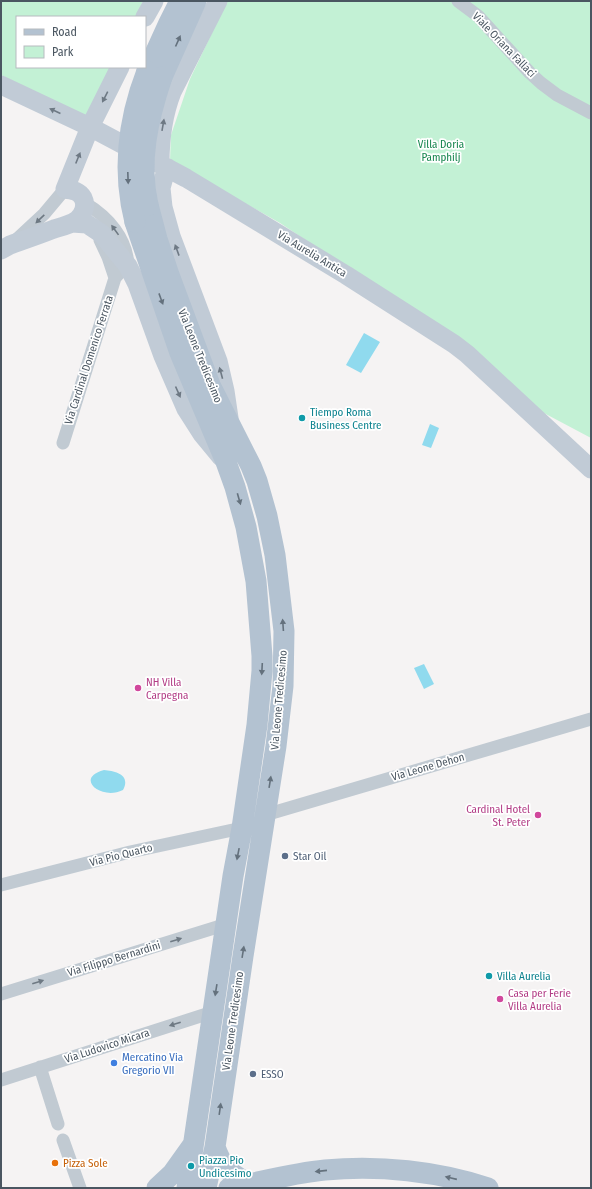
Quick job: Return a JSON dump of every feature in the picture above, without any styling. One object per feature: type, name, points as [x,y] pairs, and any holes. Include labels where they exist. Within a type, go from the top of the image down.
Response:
[{"type":"main road","points":[[146,16],[154,1]]},
{"type":"main road","name":"Via Leone Tredicesimo","points":[[180,1],[155,74],[146,133],[144,169],[145,189],[164,261],[195,347],[210,385],[251,466],[259,488],[275,555],[282,607],[284,649],[283,686],[276,746],[215,1147],[206,1188]]},
{"type":"main road","name":"Via Leone Tredicesimo","points":[[187,1188],[242,828],[257,719],[262,656],[259,604],[241,506],[226,462],[180,353],[134,222],[128,190],[128,152],[131,127],[137,100],[155,74],[196,1]]},
{"type":"main road","points":[[218,1],[167,104],[160,140],[164,166],[162,188],[163,207],[172,236],[218,361],[226,391],[230,425]]},
{"type":"main road","points":[[5,248],[72,223],[81,215],[84,210],[85,203],[78,192],[65,189],[90,127],[120,68]]},
{"type":"main road","name":"Via Aurelia Antica","points":[[1,85],[90,127],[164,166],[340,271],[454,344],[467,354],[591,469]]},
{"type":"main road","points":[[72,223],[87,224],[107,239],[122,272],[137,284],[163,356],[190,416],[202,434],[226,462]]},
{"type":"main road","points":[[157,1188],[172,1174],[193,1144]]},
{"type":"main road","points":[[215,1147],[222,1164],[239,1186],[326,1170],[376,1169],[432,1174],[470,1182],[488,1188]]},
{"type":"street","name":"Viale Oriana Fallaci","points":[[458,1],[478,16],[541,83],[557,95],[591,113]]},
{"type":"street","points":[[5,248],[44,214],[65,189]]},
{"type":"street","points":[[85,203],[104,217],[117,232],[125,246],[122,272]]},
{"type":"street","name":"Via Cardinal Domenico Ferrata","points":[[63,443],[122,272]]},
{"type":"street","name":"Via Leone Dehon","points":[[266,815],[591,719]]},
{"type":"street","name":"Via Pio Quarto","points":[[1,885],[130,852],[242,828]]},
{"type":"street","name":"Via Filippo Bernardini","points":[[1,994],[227,924]]},
{"type":"street","name":"Via Ludovico Micara","points":[[1,1080],[213,1012]]},
{"type":"street","points":[[40,1067],[58,1124]]},
{"type":"street","points":[[63,1140],[80,1188]]},
{"type":"green space","points":[[1,1],[143,1],[136,16],[16,16],[16,68],[112,68],[87,118],[1,75]]},
{"type":"green space","name":"Villa Doria Pamphilj","points":[[227,1],[591,1],[591,438],[542,412],[352,271],[280,223],[170,161],[171,135],[190,79]]},
{"type":"water","points":[[364,333],[380,342],[361,373],[346,365]]},
{"type":"water","points":[[430,424],[439,428],[431,448],[422,445]]},
{"type":"water","points":[[424,664],[434,684],[424,689],[414,668]]},
{"type":"water","points":[[104,770],[113,771],[124,777],[125,785],[123,790],[115,793],[107,793],[99,791],[94,787],[91,783],[91,778],[95,774]]},
{"type":"place","name":"Tiempo Roma Business Centre","points":[[302,418]]},
{"type":"place","name":"NH Villa Carpegna","points":[[138,688]]},
{"type":"place","name":"Cardinal Hotel St. Peter","points":[[538,815]]},
{"type":"place","name":"Star Oil","points":[[285,856]]},
{"type":"place","name":"Villa Aurelia","points":[[489,976]]},
{"type":"place","name":"Casa per Ferie Villa Aurelia","points":[[500,999]]},
{"type":"place","name":"Mercatino Via Gregorio VII","points":[[114,1063]]},
{"type":"place","name":"ESSO","points":[[253,1074]]},
{"type":"place","name":"Pizza Sole","points":[[55,1163]]},
{"type":"place","name":"Piazza Pio Undicesimo","points":[[191,1166]]}]
